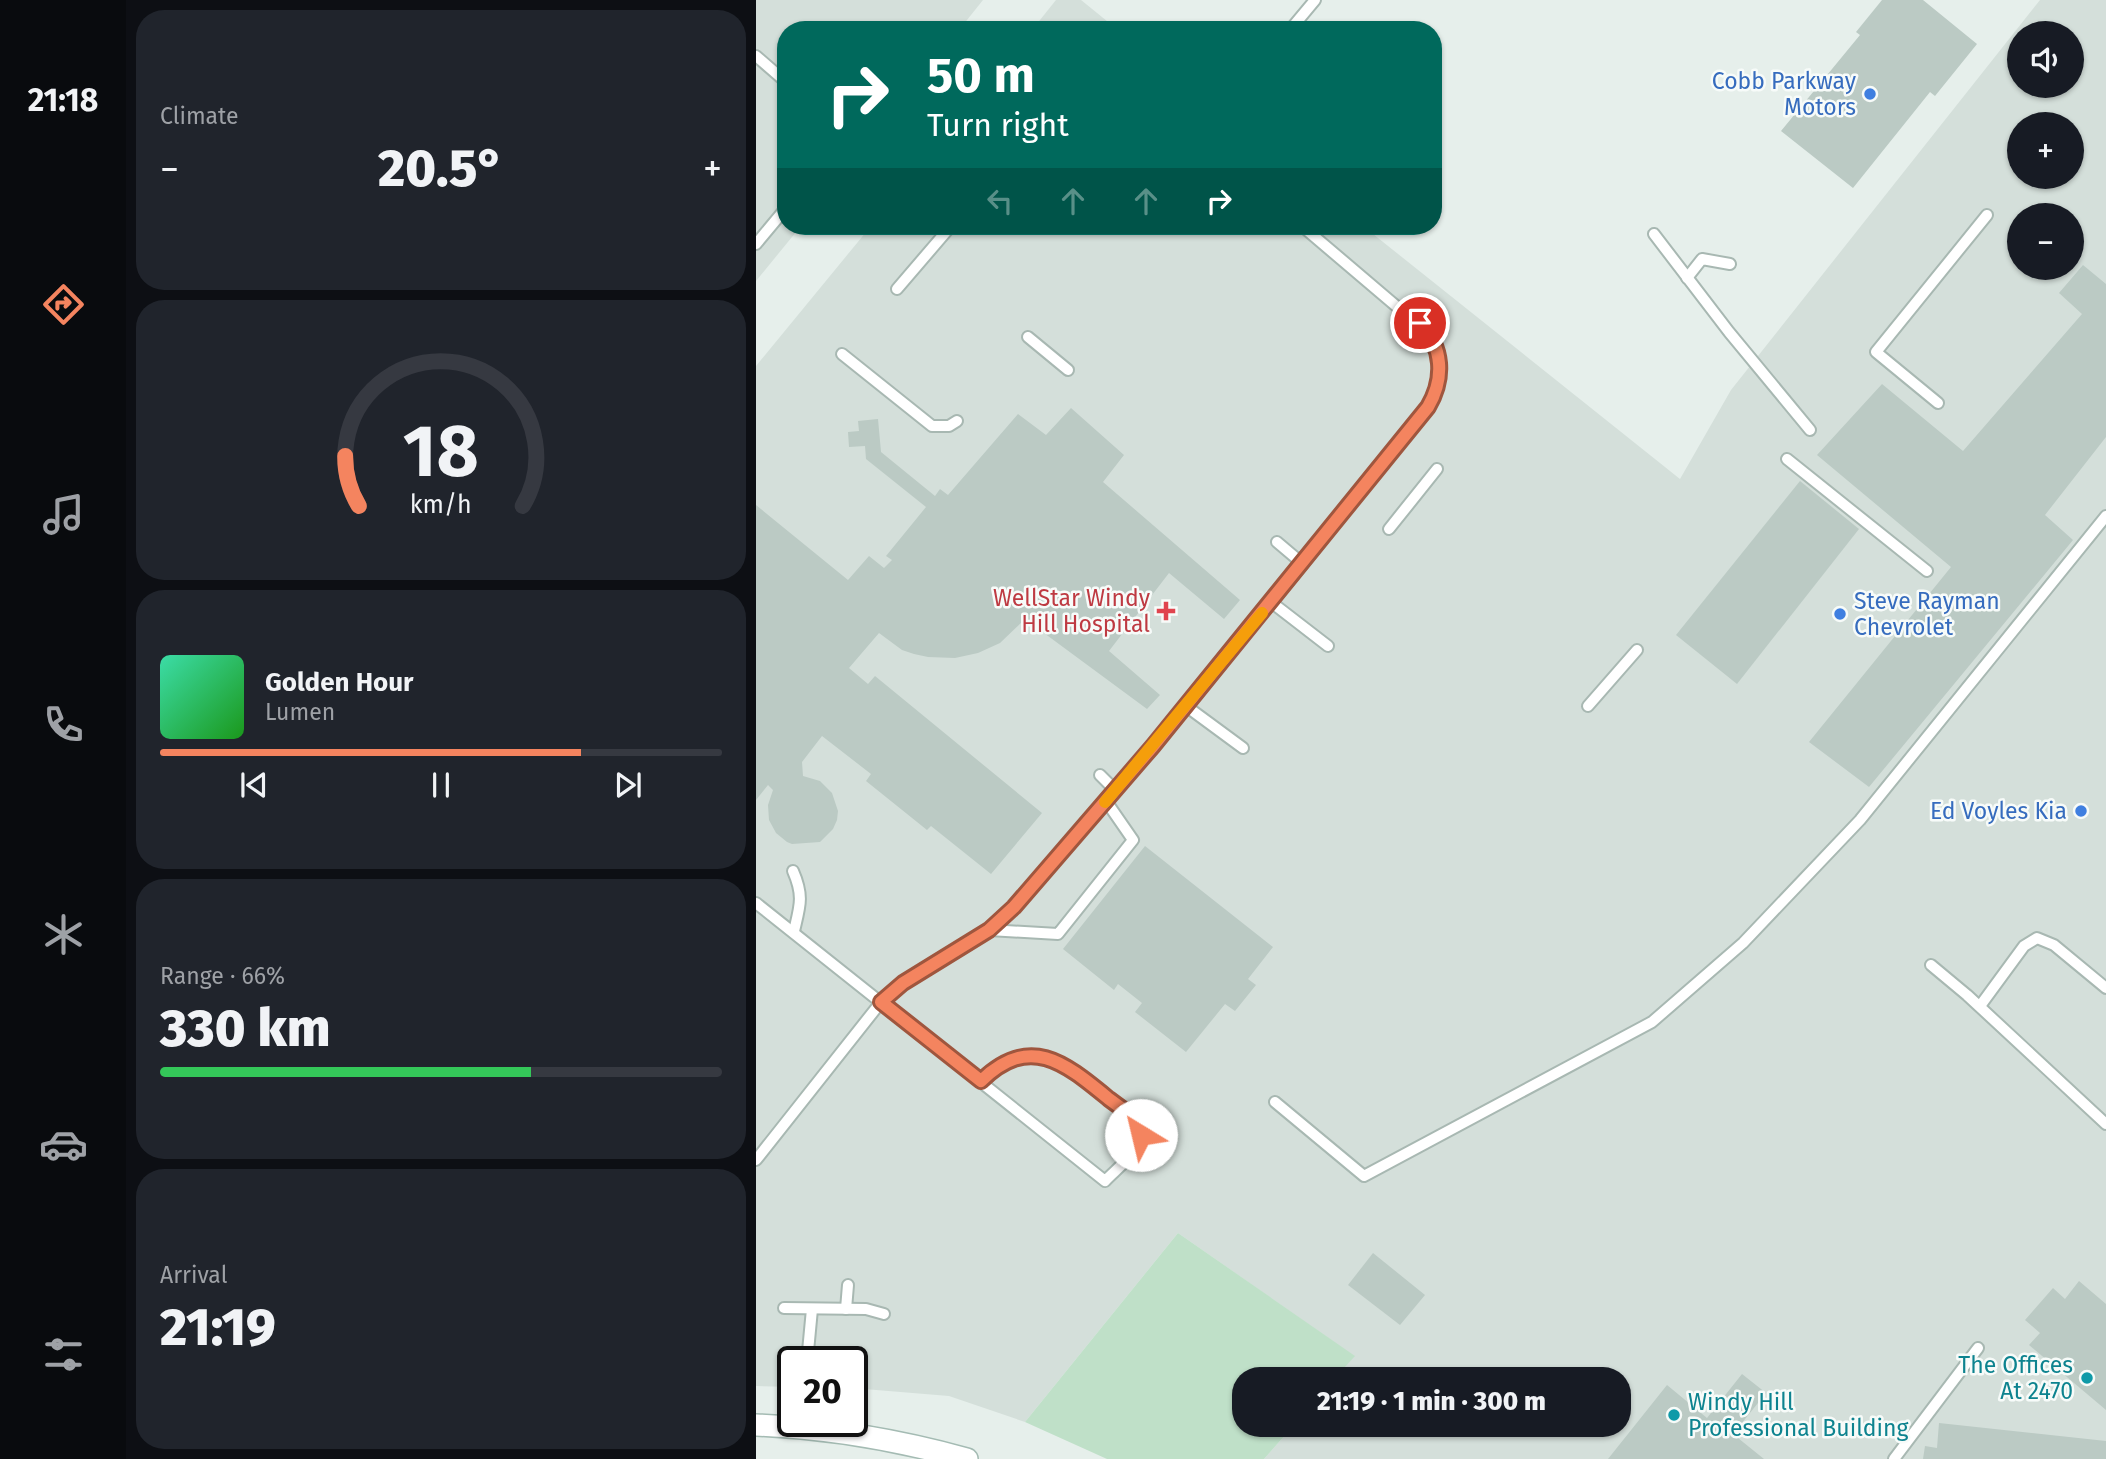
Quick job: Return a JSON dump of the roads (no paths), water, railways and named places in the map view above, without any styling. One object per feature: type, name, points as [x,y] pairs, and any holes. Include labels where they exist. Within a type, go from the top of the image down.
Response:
[{"type":"main road","points":[[756,1425],[777,1425]]},
{"type":"main road","points":[[868,1437],[967,1459]]},
{"type":"lane","points":[[1298,21],[1315,0]]},
{"type":"lane","points":[[756,57],[777,74]]},
{"type":"lane","points":[[1938,404],[1875,352],[1987,215]]},
{"type":"lane","points":[[756,244],[777,219]]},
{"type":"lane","points":[[1654,234],[1810,430]]},
{"type":"lane","points":[[897,289],[943,235]]},
{"type":"lane","points":[[756,1160],[881,1002],[903,983],[989,930],[1014,907],[1186,706],[1428,407],[1437,387],[1440,365],[1433,339],[1420,323],[1313,235]]},
{"type":"lane","points":[[1687,278],[1702,259],[1730,264]]},
{"type":"lane","points":[[1028,337],[1068,370]]},
{"type":"lane","points":[[842,354],[933,426],[941,428],[957,421]]},
{"type":"lane","points":[[1787,458],[1927,571]]},
{"type":"lane","points":[[1389,529],[1437,469]]},
{"type":"lane","points":[[1275,1102],[1364,1176],[1652,1022],[1743,943],[1860,820],[2106,516]]},
{"type":"lane","points":[[1277,542],[1303,564]]},
{"type":"lane","points":[[1271,602],[1328,646]]},
{"type":"lane","points":[[1588,706],[1637,650]]},
{"type":"lane","points":[[1186,706],[1243,748]]},
{"type":"lane","points":[[1100,775],[1115,790]]},
{"type":"lane","points":[[989,930],[1058,934],[1133,840],[1106,801]]},
{"type":"lane","points":[[793,872],[800,888],[801,902],[794,932]]},
{"type":"lane","points":[[756,902],[1105,1181],[1133,1152],[1140,1140],[1139,1126],[1130,1116],[1071,1069],[1049,1059],[1014,1058],[996,1067],[981,1081]]},
{"type":"lane","points":[[1980,1006],[2024,946],[2037,938],[2054,944],[2106,988]]},
{"type":"lane","points":[[1931,965],[1980,1006],[2106,1124]]},
{"type":"lane","points":[[846,1309],[848,1285]]},
{"type":"lane","points":[[784,1308],[866,1309],[884,1314]]},
{"type":"lane","points":[[809,1346],[812,1309]]},
{"type":"lane","points":[[1894,1459],[1978,1348]]},
{"type":"place","name":"Cobb Parkway Motors","points":[[1870,94]]},
{"type":"place","name":"WellStar Windy Hill Hospital","points":[[1166,611]]},
{"type":"place","name":"Steve Rayman Chevrolet","points":[[1840,614]]},
{"type":"place","name":"Ed Voyles Kia","points":[[2081,811]]},
{"type":"place","name":"The Offices At 2470","points":[[2087,1378]]},
{"type":"place","name":"Windy Hill Professional Building","points":[[1674,1415]]}]
